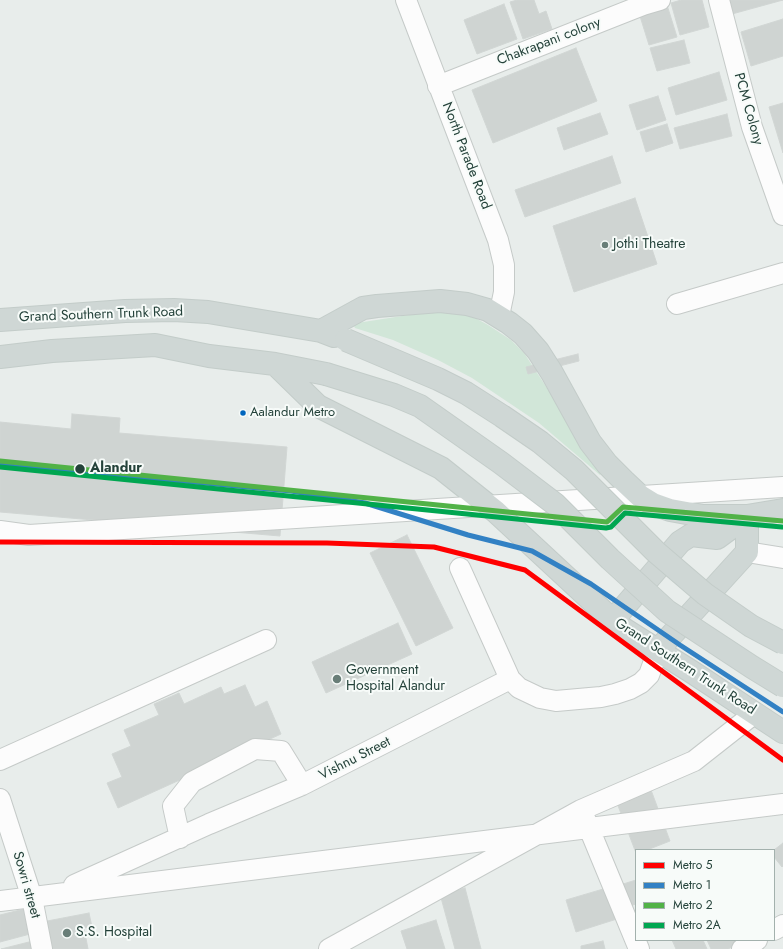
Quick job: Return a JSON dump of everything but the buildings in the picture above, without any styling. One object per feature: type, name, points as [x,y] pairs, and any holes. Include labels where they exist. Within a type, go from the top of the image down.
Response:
[{"type":"main road","points":[[321,331],[363,308],[377,306],[440,301],[467,304],[488,310],[499,316],[523,334],[538,351],[552,373],[590,442],[607,464],[640,496],[665,508],[690,514],[747,516],[783,510]]},
{"type":"main road","name":"Grand Southern Trunk Road","points":[[0,320],[125,311],[174,310],[208,312],[321,331],[346,340],[438,379],[466,393],[540,442],[574,470],[656,552],[705,594],[752,626],[783,644]]},
{"type":"main road","points":[[0,357],[155,345],[209,356],[274,364],[326,374],[394,395],[420,406],[501,463],[555,504],[610,560],[667,611],[752,668],[783,686]]},
{"type":"main road","name":"Grand Southern Trunk Road","points":[[274,364],[318,406],[441,468],[495,510],[619,626],[783,732]]},
{"type":"main road","points":[[658,650],[747,552],[747,516]]},
{"type":"main road","points":[[613,620],[680,542],[691,535],[717,538],[747,516]]},
{"type":"street","name":"North Parade Road","points":[[406,0],[500,246],[504,265],[504,292],[499,316]]},
{"type":"street","name":"Chakrapani colony","points":[[438,86],[660,0]]},
{"type":"street","name":"PCM Colony","points":[[719,0],[752,127],[783,215]]},
{"type":"street","points":[[677,304],[783,273]]},
{"type":"street","points":[[0,531],[29,535],[783,487]]},
{"type":"street","points":[[747,552],[783,558]]},
{"type":"street","points":[[460,568],[510,679],[519,688],[540,698],[556,701],[601,697],[630,689],[649,675],[658,650]]},
{"type":"street","points":[[0,760],[266,640]]},
{"type":"street","name":"Vishnu Street","points":[[0,906],[32,898],[79,883],[302,785],[510,679]]},
{"type":"street","points":[[329,949],[581,810],[694,761],[755,713]]},
{"type":"street","points":[[180,838],[173,806],[192,782],[255,749],[281,751],[302,785]]},
{"type":"street","name":"Sowri street","points":[[0,799],[32,898],[42,949]]},
{"type":"street","points":[[0,900],[783,804]]},
{"type":"street","points":[[581,810],[635,939]]},
{"type":"street","points":[[742,949],[755,941]]},
{"type":"green space","points":[[445,310],[468,314],[511,340],[524,353],[602,472],[600,475],[539,423],[472,378],[438,360],[393,340],[355,328],[354,326],[357,323]]},
{"type":"metro line","name":"2","points":[[0,461],[607,522],[623,507],[783,521]]},
{"type":"metro line","name":"1","points":[[0,464],[291,491],[365,503],[468,535],[532,551],[591,584],[680,645],[783,712]]},
{"type":"metro line","name":"2A","points":[[0,467],[606,528],[611,527],[625,513],[782,527]]},
{"type":"metro line","name":"5","points":[[0,542],[327,543],[434,547],[525,570],[783,760]]},
{"type":"place","name":"Jothi Theatre","points":[[605,245]]},
{"type":"place","name":"Aalandur Metro","points":[[243,413]]},
{"type":"place","name":"Alandur","points":[[80,469]]},
{"type":"place","name":"Government Hospital Alandur","points":[[337,679]]},
{"type":"place","name":"S.S. Hospital","points":[[67,933]]}]
